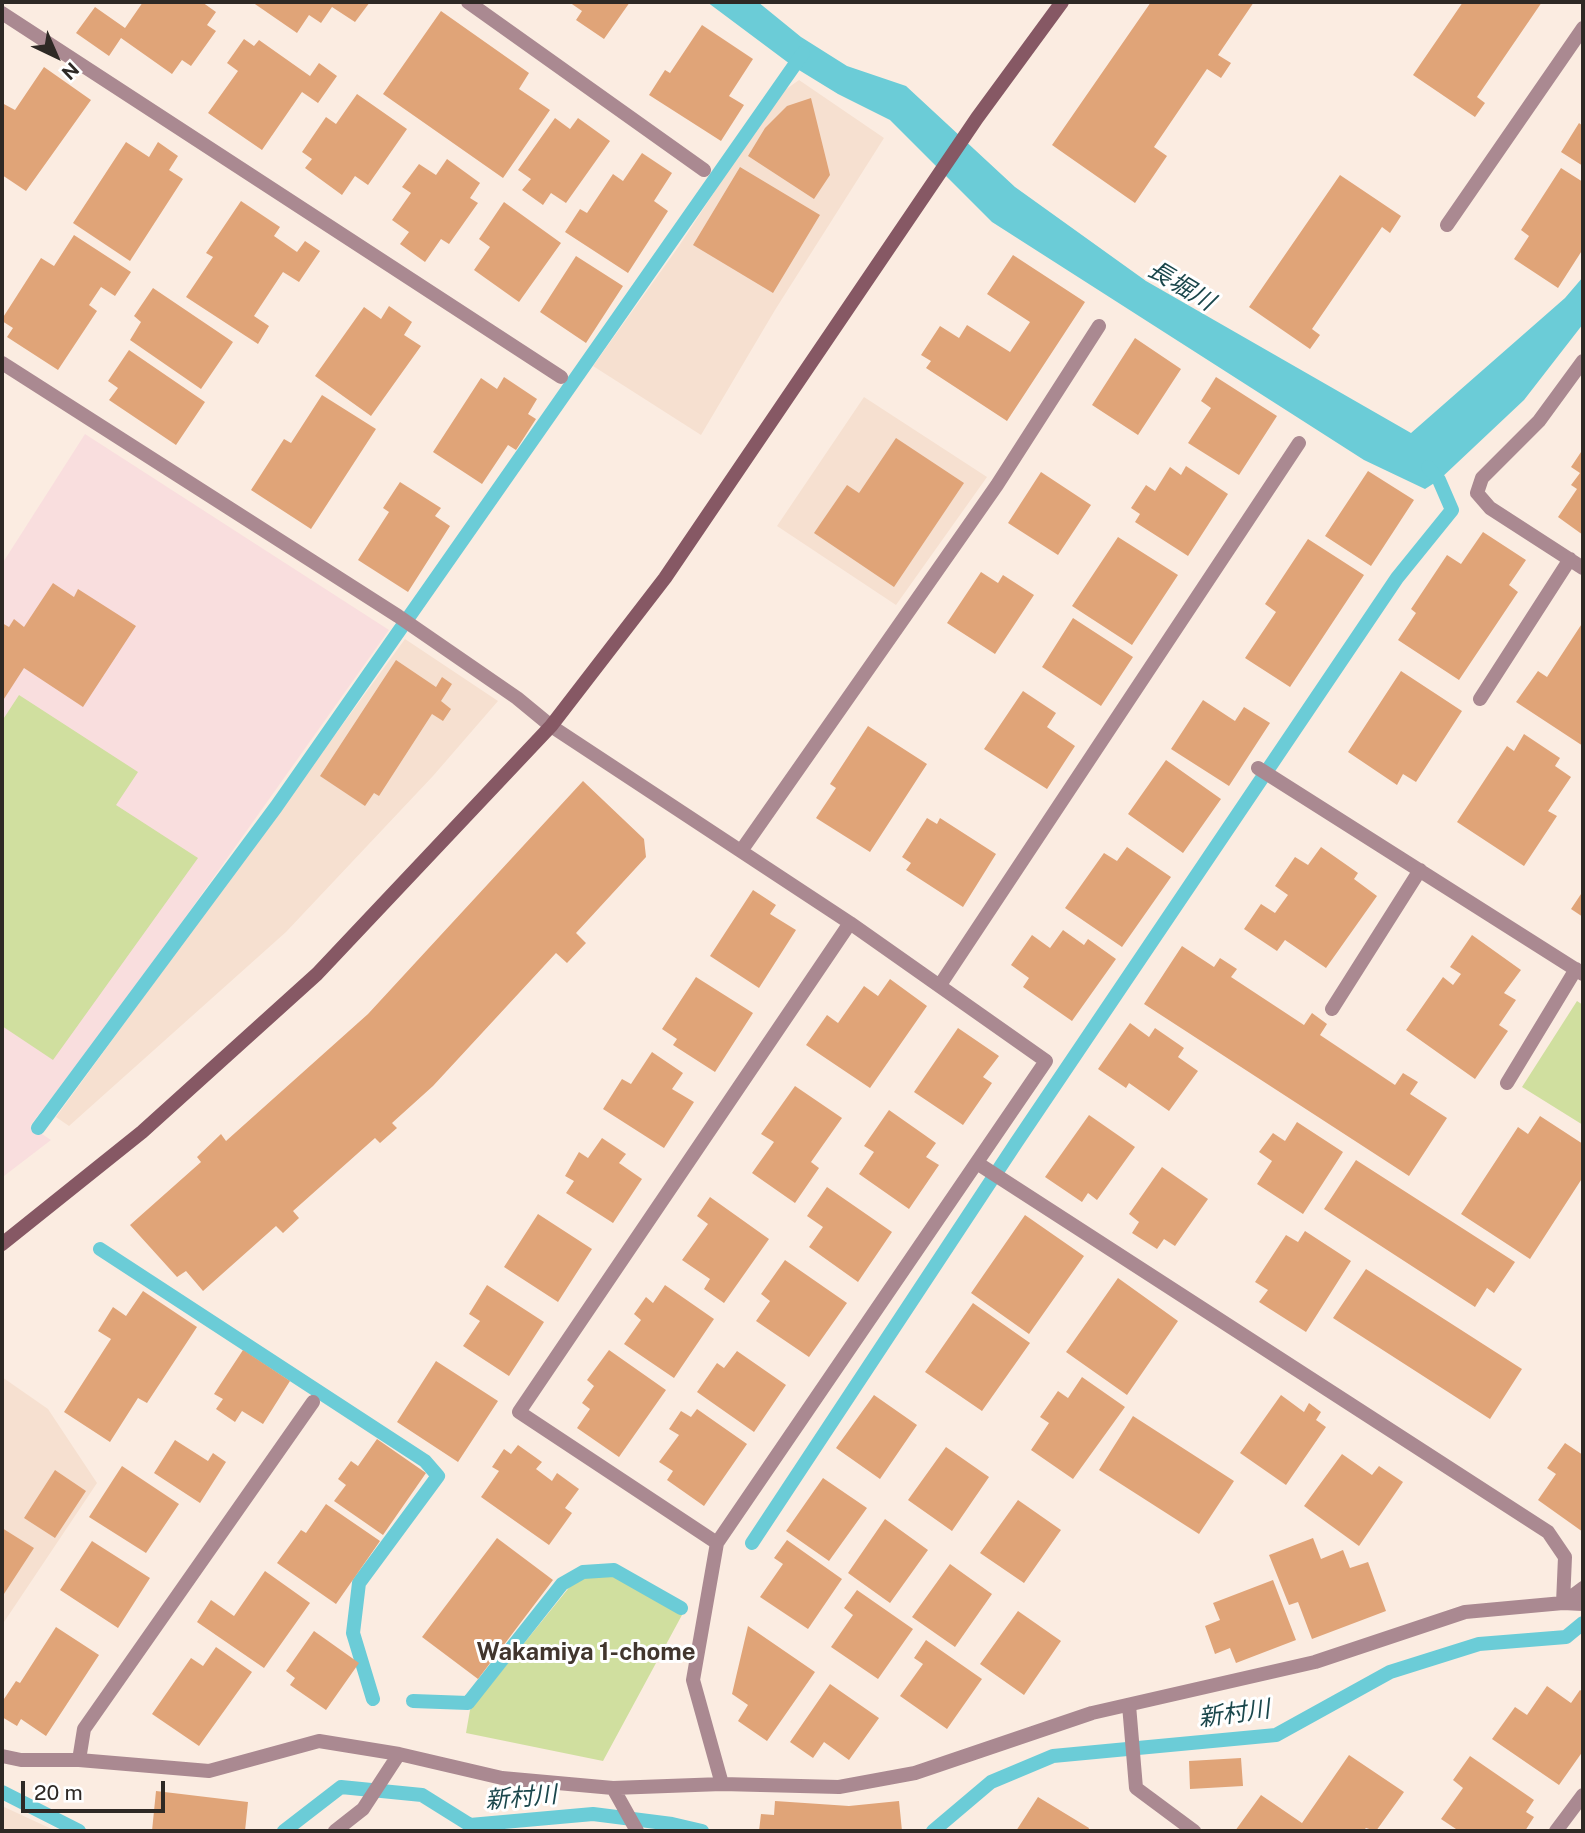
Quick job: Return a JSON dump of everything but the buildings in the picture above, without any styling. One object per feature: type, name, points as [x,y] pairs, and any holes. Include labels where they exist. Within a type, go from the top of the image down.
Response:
[{"type":"street","points":[[468,2],[704,170]]},
{"type":"street","points":[[2,1244],[142,1132],[317,974],[551,726],[665,578],[977,118],[1062,2]]},
{"type":"street","points":[[2,13],[561,377]]},
{"type":"street","points":[[1447,225],[1583,28]]},
{"type":"street","points":[[741,851],[997,485],[1099,326]]},
{"type":"street","points":[[1583,361],[1539,421],[1482,478],[1477,493],[1490,508],[1583,568]]},
{"type":"street","points":[[2,363],[398,616],[517,698],[551,726],[850,923],[1046,1061],[717,1543],[693,1680],[722,1784]]},
{"type":"street","points":[[940,985],[1299,443]]},
{"type":"street","points":[[1480,699],[1570,559]]},
{"type":"street","points":[[1258,768],[1580,972],[1507,1083]]},
{"type":"street","points":[[1332,1009],[1420,870]]},
{"type":"street","points":[[717,1543],[519,1412],[850,923]]},
{"type":"street","points":[[977,1163],[1548,1532],[1565,1557],[1563,1603]]},
{"type":"street","points":[[79,1760],[84,1729],[313,1402]]},
{"type":"street","points":[[1563,1603],[1583,1588]]},
{"type":"street","points":[[2,1756],[21,1760],[79,1760],[209,1771],[319,1741],[399,1754],[502,1778],[613,1788],[722,1784],[839,1787],[915,1773],[1092,1713],[1315,1662],[1465,1612],[1563,1603],[1583,1604]]},
{"type":"street","points":[[1129,1705],[1136,1788],[1194,1831]]},
{"type":"street","points":[[335,1831],[363,1809],[399,1754]]},
{"type":"street","points":[[613,1788],[638,1831]]},
{"type":"street","points":[[1556,1831],[1583,1795]]},
{"type":"shaded area","points":[[799,80],[884,138],[775,310],[701,435],[593,366],[679,246],[778,95]]},
{"type":"shaded area","points":[[864,397],[987,477],[896,605],[777,526]]},
{"type":"shaded area","points":[[85,434],[389,630],[138,984],[30,1126],[51,1140],[4,1176],[2,564]]},
{"type":"shaded area","points":[[405,639],[498,701],[433,776],[286,932],[69,1126],[56,1117]]},
{"type":"shaded area","points":[[2,1377],[48,1409],[97,1483],[2,1625]]},
{"type":"shaded area","points":[[2,1806],[56,1831],[2,1831]]},
{"type":"green space","points":[[19,695],[138,772],[116,805],[198,858],[53,1060],[2,1026],[2,721]]},
{"type":"green space","points":[[1577,1001],[1583,1005],[1583,1125],[1522,1087]]},
{"type":"green space","points":[[612,1572],[682,1615],[603,1761],[466,1733],[470,1710],[576,1579]]},
{"type":"water","points":[[707,2],[758,2],[801,37],[847,66],[906,86],[1015,187],[1146,281],[1411,433],[1565,298],[1583,277],[1583,324],[1524,400],[1439,480],[1425,489],[1364,460],[992,222],[890,120],[838,94],[794,67]]},
{"type":"waterway","points":[[38,1128],[276,807],[803,53]]},
{"type":"waterway","points":[[752,1543],[1016,1143],[1397,578],[1452,510],[1439,480],[1428,467]]},
{"type":"waterway","points":[[100,1249],[425,1461],[438,1476],[359,1583],[353,1633],[373,1699]]},
{"type":"waterway","points":[[413,1701],[468,1703],[562,1584],[583,1572],[614,1570],[681,1608]]},
{"type":"waterway","name":"新村川","points":[[933,1831],[991,1782],[1053,1756],[1276,1735],[1390,1672],[1479,1644],[1566,1637],[1583,1623]]},
{"type":"waterway","name":"新村川","points":[[284,1831],[341,1787],[422,1795],[470,1825],[593,1814],[672,1824],[702,1831]]},
{"type":"waterway","name":"新村川","points":[[2,1792],[79,1831]]},
{"type":"district","name":"Wakamiya 1-chome","points":[[586,1653]]},
{"type":"water label","name":"長堀川","points":[[1181,286]]}]
